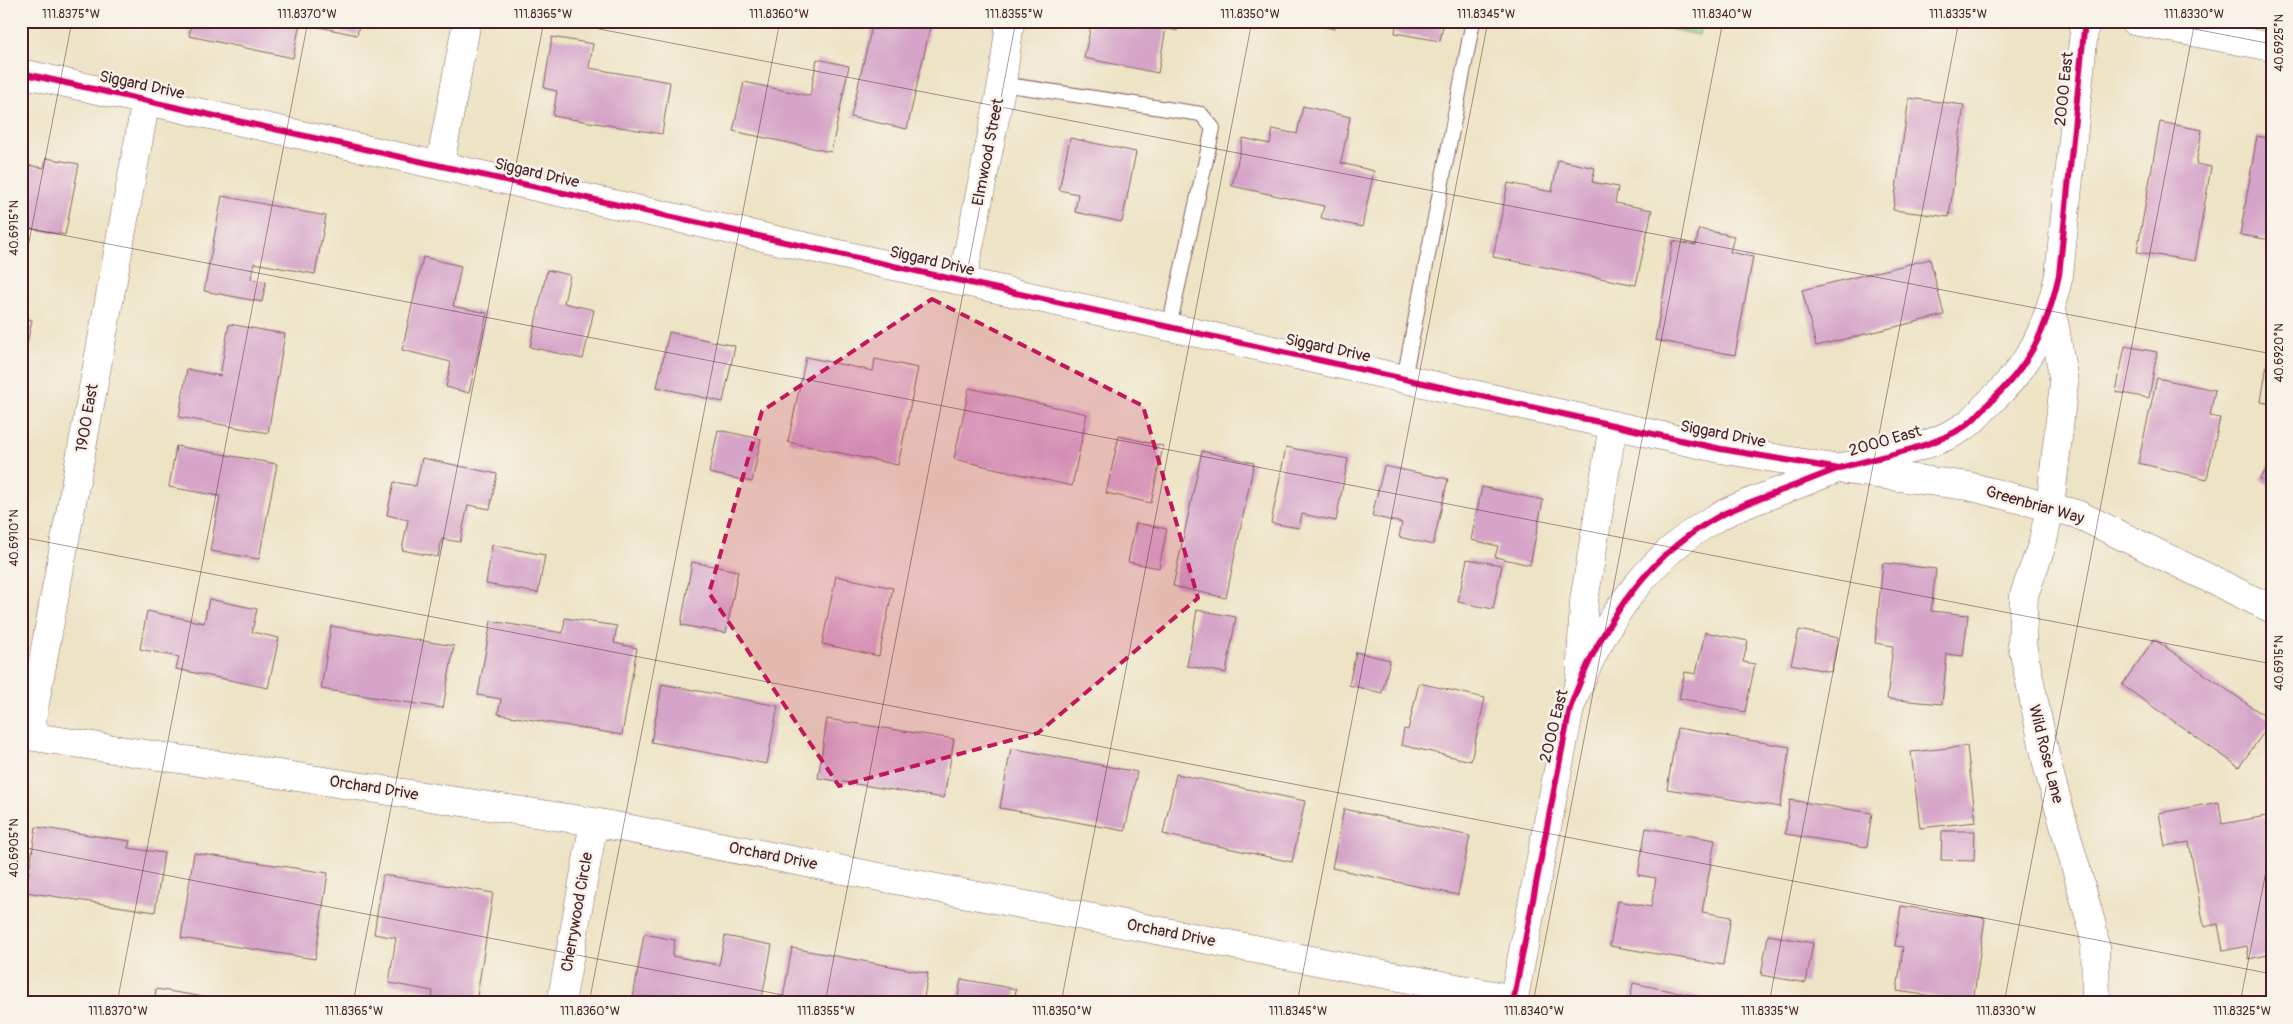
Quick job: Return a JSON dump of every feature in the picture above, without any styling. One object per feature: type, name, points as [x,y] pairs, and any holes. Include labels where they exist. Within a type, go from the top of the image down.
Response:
[{"type":"street","points":[[440,165],[467,21]]},
{"type":"street","name":"Elmwood Street","points":[[962,282],[1002,84],[1010,21]]},
{"type":"street","name":"2000 East","points":[[1513,1001],[1570,708],[1602,636],[1642,578],[1687,537],[1714,519],[1738,507],[1839,468],[1929,443],[1963,428],[2003,391],[2022,369],[2039,340],[2052,308],[2059,275],[2085,21]]},
{"type":"street","points":[[2134,21],[2272,47]]},
{"type":"street","name":"Siggard Drive","points":[[21,73],[1721,449],[1839,468]]},
{"type":"street","name":"1900 East","points":[[25,735],[146,100]]},
{"type":"street","name":"Wild Rose Lane","points":[[2052,308],[2064,383],[2050,507],[2042,545],[2024,595],[2022,644],[2048,768],[2092,926],[2095,944],[2096,1003]]},
{"type":"street","name":"2000 East","points":[[1580,682],[1584,601],[1613,425]]},
{"type":"street","name":"Greenbriar Way","points":[[1839,468],[1968,486],[2077,514],[2272,609]]},
{"type":"street","name":"Orchard Drive","points":[[25,735],[594,822],[1513,1001]]},
{"type":"street","name":"Cherrywood Circle","points":[[561,1003],[594,822]]},
{"type":"lane","points":[[1404,379],[1473,21]]},
{"type":"lane","points":[[1002,84],[1201,114],[1213,128],[1170,327]]},
{"type":"highlighted area","points":[[932,299],[1143,406],[1198,598],[1038,733],[839,786],[709,593],[762,411]]},
{"type":"green space","points":[[1628,21],[1702,21],[1699,35]]},
{"type":"building","points":[[192,21],[360,21],[357,35],[300,23],[293,58],[189,36]]},
{"type":"building","points":[[873,21],[901,21],[930,28],[907,129],[851,117]]},
{"type":"building","points":[[1092,21],[1179,21],[1177,31],[1166,28],[1158,73],[1084,58]]},
{"type":"building","points":[[1301,21],[1335,21],[1334,29]]},
{"type":"building","points":[[1397,21],[1444,21],[1440,41],[1395,33]]},
{"type":"building","points":[[552,37],[593,44],[589,68],[670,82],[662,134],[553,116],[557,91],[544,88]]},
{"type":"building","points":[[817,59],[849,66],[831,152],[733,131],[744,82],[810,96]]},
{"type":"building","points":[[1909,98],[1964,105],[1949,217],[1893,210]]},
{"type":"building","points":[[1303,106],[1350,117],[1341,163],[1374,171],[1362,227],[1321,218],[1324,206],[1232,186],[1243,138],[1270,144],[1273,129],[1297,134]]},
{"type":"building","points":[[2160,122],[2202,130],[2196,164],[2211,167],[2195,261],[2137,252]]},
{"type":"building","points":[[2257,136],[2272,139],[2272,240],[2240,235]]},
{"type":"building","points":[[1070,138],[1136,152],[1122,222],[1075,212],[1078,194],[1059,190]]},
{"type":"building","points":[[46,158],[79,164],[65,235],[28,228],[21,258],[21,164],[44,168]]},
{"type":"building","points":[[1558,160],[1595,168],[1592,182],[1618,187],[1615,203],[1652,210],[1636,285],[1493,257],[1508,183],[1552,192]]},
{"type":"building","points":[[222,196],[326,216],[315,274],[254,263],[251,279],[266,282],[262,302],[204,291]]},
{"type":"building","points":[[1699,229],[1734,236],[1730,252],[1753,257],[1735,355],[1655,340],[1673,241],[1696,245]]},
{"type":"building","points":[[423,257],[461,266],[453,306],[487,313],[469,393],[446,387],[451,362],[402,350]]},
{"type":"building","points":[[1930,259],[1944,315],[1816,346],[1802,290]]},
{"type":"building","points":[[547,270],[570,275],[564,303],[594,310],[583,359],[530,347]]},
{"type":"building","points":[[21,318],[32,320],[22,367],[21,367]]},
{"type":"building","points":[[229,324],[285,334],[268,433],[179,417],[187,369],[220,376]]},
{"type":"building","points":[[669,332],[735,346],[723,402],[657,387]]},
{"type":"building","points":[[2125,346],[2157,352],[2149,398],[2116,392]]},
{"type":"building","points":[[806,357],[873,371],[875,359],[918,368],[898,465],[788,442]]},
{"type":"building","points":[[2268,358],[2272,359],[2272,404],[2261,402]]},
{"type":"building","points":[[2157,378],[2215,390],[2210,416],[2220,418],[2207,479],[2138,463]]},
{"type":"building","points":[[969,388],[1087,414],[1072,486],[954,459]]},
{"type":"building","points":[[718,430],[761,439],[752,482],[709,473]]},
{"type":"building","points":[[1119,436],[1163,446],[1151,503],[1106,493]]},
{"type":"building","points":[[176,446],[277,464],[259,559],[210,551],[220,496],[169,487]]},
{"type":"building","points":[[1286,447],[1348,459],[1336,521],[1302,514],[1299,528],[1271,523]]},
{"type":"building","points":[[1202,451],[1254,463],[1226,598],[1173,586]]},
{"type":"building","points":[[422,458],[497,474],[490,509],[468,505],[460,542],[442,539],[438,557],[402,550],[408,520],[387,515],[394,482],[416,486]]},
{"type":"building","points":[[2272,461],[2272,487],[2260,479]]},
{"type":"building","points":[[1384,466],[1448,479],[1433,545],[1399,537],[1402,523],[1372,516]]},
{"type":"building","points":[[1482,487],[1543,500],[1530,565],[1495,557],[1498,546],[1471,540]]},
{"type":"building","points":[[1136,523],[1167,529],[1159,568],[1128,562]]},
{"type":"building","points":[[492,545],[545,555],[538,593],[486,584]]},
{"type":"building","points":[[1467,559],[1502,565],[1493,609],[1458,602]]},
{"type":"building","points":[[692,562],[738,571],[726,633],[681,625]]},
{"type":"building","points":[[1883,563],[1936,569],[1931,611],[1968,615],[1963,656],[1947,654],[1942,704],[1887,699],[1893,646],[1875,643]]},
{"type":"building","points":[[836,576],[893,588],[879,656],[822,644]]},
{"type":"building","points":[[209,599],[257,609],[252,632],[279,638],[268,688],[176,669],[179,657],[140,649],[147,611],[204,623]]},
{"type":"building","points":[[1197,610],[1236,617],[1226,673],[1187,666]]},
{"type":"building","points":[[565,618],[617,626],[614,643],[637,648],[622,735],[498,714],[501,699],[478,695],[491,621],[563,633]]},
{"type":"building","points":[[331,626],[454,646],[443,708],[321,689]]},
{"type":"building","points":[[1799,630],[1838,638],[1831,672],[1791,664]]},
{"type":"building","points":[[1705,632],[1748,641],[1743,662],[1755,664],[1745,712],[1679,698],[1685,672],[1696,674]]},
{"type":"building","points":[[2154,639],[2272,721],[2239,767],[2122,685]]},
{"type":"building","points":[[1356,652],[1390,660],[1382,693],[1349,685]]},
{"type":"building","points":[[1419,683],[1485,698],[1471,761],[1401,745],[1404,729],[1408,730]]},
{"type":"building","points":[[662,684],[778,706],[767,764],[651,742]]},
{"type":"building","points":[[827,719],[954,739],[944,798],[818,778]]},
{"type":"building","points":[[1677,728],[1790,747],[1780,807],[1667,789]]},
{"type":"building","points":[[1967,746],[1976,822],[1920,828],[1911,752]]},
{"type":"building","points":[[1011,748],[1137,772],[1125,831],[1000,808]]},
{"type":"building","points":[[1176,774],[1305,801],[1292,862],[1163,834]]},
{"type":"building","points":[[1790,800],[1872,813],[1867,847],[1785,834]]},
{"type":"building","points":[[2219,802],[2222,824],[2272,815],[2272,954],[2249,959],[2247,946],[2223,951],[2218,924],[2204,927],[2189,842],[2165,846],[2159,813]]},
{"type":"building","points":[[1344,809],[1470,836],[1458,895],[1332,868]]},
{"type":"building","points":[[36,827],[130,841],[128,848],[164,853],[155,912],[26,892]]},
{"type":"building","points":[[1646,828],[1715,840],[1702,912],[1731,917],[1723,965],[1610,946],[1618,901],[1651,907],[1656,878],[1638,875]]},
{"type":"building","points":[[1942,831],[1975,831],[1974,861],[1941,860]]},
{"type":"building","points":[[194,853],[328,873],[315,959],[181,938]]},
{"type":"building","points":[[383,875],[493,893],[476,1003],[457,1003],[432,999],[433,991],[389,983],[396,938],[374,934]]},
{"type":"building","points":[[1901,906],[1985,918],[1973,1002],[1897,991],[1903,947],[1895,946]]},
{"type":"building","points":[[644,934],[675,940],[672,956],[719,965],[725,936],[772,945],[761,1003],[632,1003]]},
{"type":"building","points":[[1768,935],[1813,943],[1806,983],[1761,975]]},
{"type":"building","points":[[792,948],[928,973],[923,1003],[782,1003]]},
{"type":"building","points":[[961,979],[1016,989],[1014,1003],[957,1003]]},
{"type":"building","points":[[1633,983],[1723,1002],[1723,1003],[1629,1003]]},
{"type":"building","points":[[156,989],[234,1002],[234,1003],[154,1003]]},
{"type":"cycle path","points":[[1513,1003],[1570,708],[1581,680],[1608,626],[1644,577],[1665,555],[1688,536],[1730,511],[1840,468],[1920,447],[1966,426],[2015,376],[2034,346],[2048,314],[2059,275],[2085,21]]},
{"type":"cycle path","points":[[21,73],[1721,449],[1839,469]]}]
